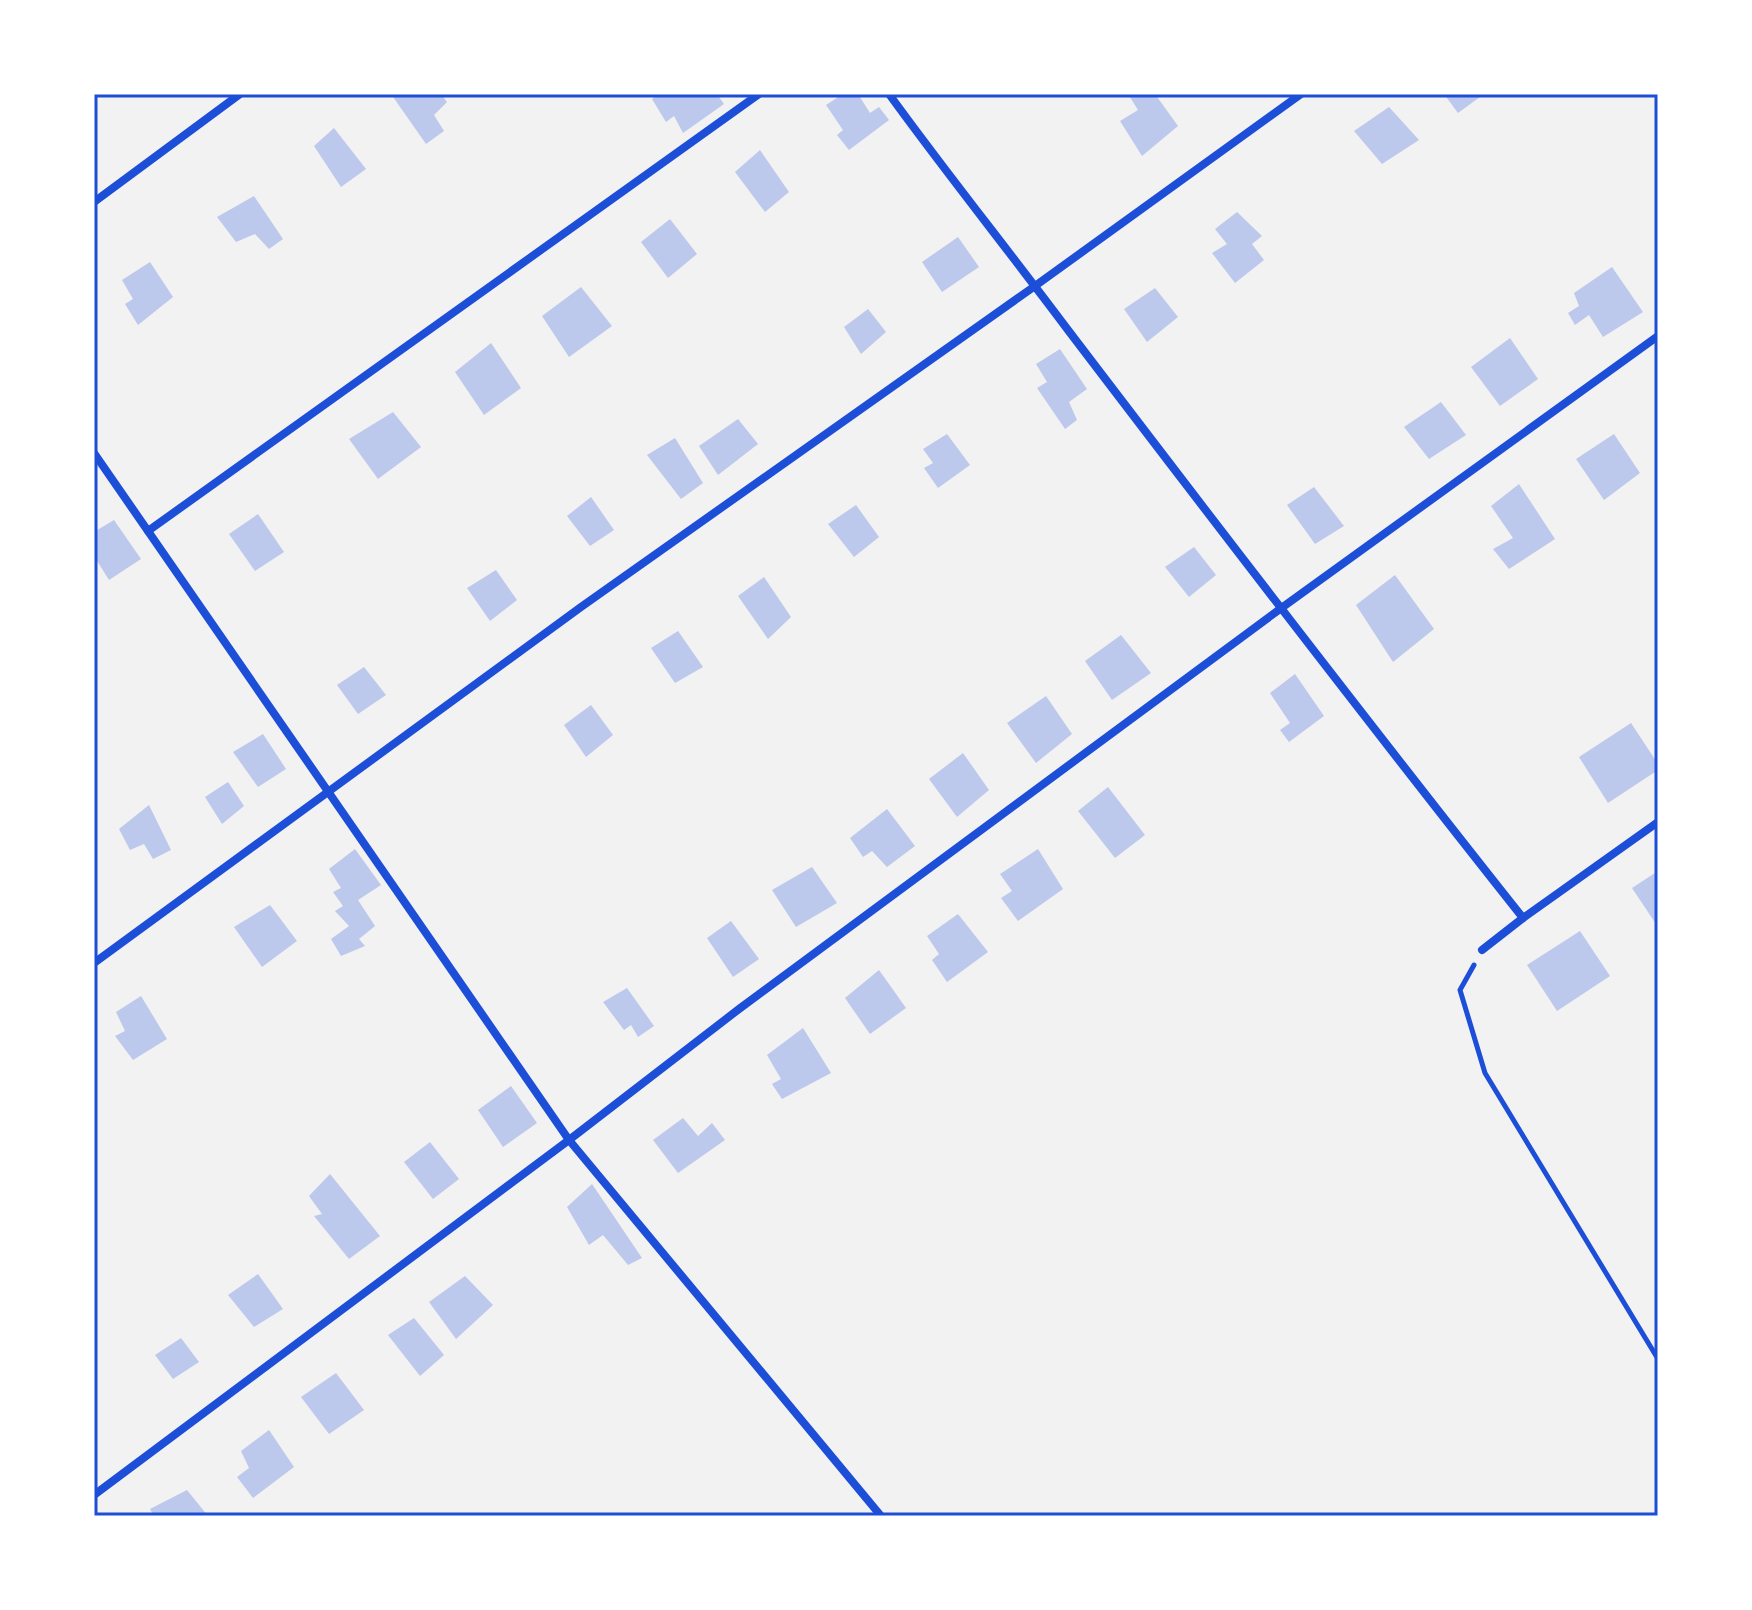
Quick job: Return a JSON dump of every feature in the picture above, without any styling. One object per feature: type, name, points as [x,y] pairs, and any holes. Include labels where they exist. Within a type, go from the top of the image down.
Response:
[{"type":"street","points":[[94,202],[240,94]]},
{"type":"street","points":[[148,531],[759,94]]},
{"type":"street","points":[[889,94],[1280,609],[1523,918]]},
{"type":"street","points":[[94,963],[581,607],[1301,94]]},
{"type":"street","points":[[94,1495],[739,1009],[1280,609],[1658,336]]},
{"type":"street","points":[[94,453],[569,1140],[881,1516]]},
{"type":"street","points":[[1482,950],[1658,822]]},
{"type":"path","points":[[1482,950],[1460,990],[1485,1073],[1658,1359]]},
{"type":"building","points":[[391,94],[441,94],[447,102],[434,115],[444,131],[426,144]]},
{"type":"building","points":[[658,94],[717,94],[724,104],[683,133],[674,116],[666,122],[652,99]]},
{"type":"building","points":[[843,94],[858,94],[870,113],[879,107],[889,120],[849,150],[837,135],[843,130],[826,105]]},
{"type":"building","points":[[1128,94],[1155,94],[1178,126],[1142,156],[1120,121],[1138,110]]},
{"type":"building","points":[[1444,94],[1484,94],[1458,113]]},
{"type":"building","points":[[1389,107],[1419,140],[1382,164],[1354,131]]},
{"type":"building","points":[[334,128],[366,169],[341,187],[314,146]]},
{"type":"building","points":[[760,150],[789,192],[765,212],[735,172]]},
{"type":"building","points":[[254,196],[283,239],[269,249],[255,234],[236,242],[217,217]]},
{"type":"building","points":[[1237,212],[1262,236],[1252,244],[1264,260],[1235,283],[1212,253],[1227,244],[1215,229]]},
{"type":"building","points":[[670,219],[697,254],[668,278],[641,242]]},
{"type":"building","points":[[958,237],[979,267],[942,292],[922,262]]},
{"type":"building","points":[[150,262],[173,297],[138,325],[125,304],[133,299],[122,280]]},
{"type":"building","points":[[1612,267],[1643,312],[1603,337],[1589,315],[1575,325],[1568,313],[1579,306],[1574,293]]},
{"type":"building","points":[[581,287],[612,326],[569,357],[542,316]]},
{"type":"building","points":[[1155,288],[1178,317],[1147,342],[1124,309]]},
{"type":"building","points":[[868,309],[886,332],[861,354],[844,327]]},
{"type":"building","points":[[1510,338],[1538,379],[1500,406],[1471,367]]},
{"type":"building","points":[[491,343],[521,388],[484,415],[455,372]]},
{"type":"building","points":[[1060,349],[1087,389],[1069,402],[1077,420],[1065,429],[1037,388],[1047,382],[1036,364]]},
{"type":"building","points":[[1441,402],[1466,435],[1429,459],[1404,427]]},
{"type":"building","points":[[393,412],[421,447],[378,479],[349,439]]},
{"type":"building","points":[[738,419],[758,444],[718,475],[699,446]]},
{"type":"building","points":[[947,434],[970,465],[938,488],[924,468],[933,463],[923,449]]},
{"type":"building","points":[[1614,434],[1640,473],[1604,500],[1576,459]]},
{"type":"building","points":[[675,438],[703,483],[681,499],[647,455]]},
{"type":"building","points":[[1519,484],[1555,539],[1509,569],[1493,549],[1513,538],[1491,506]]},
{"type":"building","points":[[1314,487],[1344,526],[1315,544],[1287,505]]},
{"type":"building","points":[[591,497],[614,530],[590,546],[567,516]]},
{"type":"building","points":[[856,505],[879,537],[854,557],[828,524]]},
{"type":"building","points":[[258,514],[284,552],[255,571],[229,534]]},
{"type":"building","points":[[114,520],[141,559],[109,580],[94,556],[94,532]]},
{"type":"building","points":[[1194,547],[1216,575],[1189,597],[1165,567]]},
{"type":"building","points":[[496,570],[517,600],[490,621],[467,588]]},
{"type":"building","points":[[1395,575],[1434,629],[1393,662],[1356,605]]},
{"type":"building","points":[[764,577],[791,617],[768,639],[738,596]]},
{"type":"building","points":[[678,631],[703,667],[675,683],[651,648]]},
{"type":"building","points":[[1121,635],[1151,673],[1112,700],[1085,661]]},
{"type":"building","points":[[364,667],[386,695],[358,714],[337,685]]},
{"type":"building","points":[[1295,674],[1324,716],[1289,742],[1280,730],[1290,723],[1270,693]]},
{"type":"building","points":[[1046,696],[1072,734],[1036,763],[1007,723]]},
{"type":"building","points":[[591,705],[613,735],[586,757],[564,725]]},
{"type":"building","points":[[1631,723],[1658,764],[1658,770],[1608,803],[1579,757]]},
{"type":"building","points":[[263,734],[286,769],[258,787],[233,752]]},
{"type":"building","points":[[963,753],[989,790],[957,817],[929,779]]},
{"type":"building","points":[[228,782],[244,806],[222,824],[205,797]]},
{"type":"building","points":[[1108,787],[1145,835],[1115,858],[1078,811]]},
{"type":"building","points":[[149,805],[171,850],[153,859],[144,844],[130,850],[119,829]]},
{"type":"building","points":[[887,809],[915,846],[887,867],[872,851],[863,857],[850,838]]},
{"type":"building","points":[[355,849],[381,885],[358,900],[375,926],[359,939],[365,946],[341,956],[331,939],[349,926],[335,911],[343,906],[333,892],[341,888],[329,869]]},
{"type":"building","points":[[1038,849],[1063,889],[1018,921],[1001,898],[1012,891],[1000,874]]},
{"type":"building","points":[[812,867],[837,903],[796,927],[772,890]]},
{"type":"building","points":[[1658,871],[1658,927],[1632,888]]},
{"type":"building","points":[[270,905],[297,941],[262,967],[234,927]]},
{"type":"building","points":[[958,914],[988,952],[947,982],[932,960],[939,954],[927,936]]},
{"type":"building","points":[[731,921],[759,959],[733,977],[707,938]]},
{"type":"building","points":[[1580,931],[1610,976],[1557,1011],[1527,965]]},
{"type":"building","points":[[879,970],[906,1008],[870,1034],[845,998]]},
{"type":"building","points":[[627,988],[654,1026],[638,1037],[631,1025],[624,1030],[603,1002]]},
{"type":"building","points":[[141,996],[167,1039],[133,1060],[115,1036],[125,1031],[116,1012]]},
{"type":"building","points":[[803,1028],[831,1073],[782,1099],[772,1084],[781,1079],[767,1055]]},
{"type":"building","points":[[511,1086],[537,1123],[503,1147],[478,1110]]},
{"type":"building","points":[[683,1118],[698,1136],[712,1123],[725,1140],[678,1173],[653,1140]]},
{"type":"building","points":[[430,1142],[459,1179],[433,1199],[404,1162]]},
{"type":"building","points":[[330,1174],[380,1236],[349,1259],[314,1216],[322,1214],[309,1196]]},
{"type":"building","points":[[592,1184],[642,1258],[628,1265],[603,1235],[589,1245],[567,1207]]},
{"type":"building","points":[[258,1274],[283,1309],[254,1327],[228,1295]]},
{"type":"building","points":[[465,1276],[493,1305],[456,1339],[429,1302]]},
{"type":"building","points":[[414,1318],[444,1355],[420,1376],[388,1335]]},
{"type":"building","points":[[181,1338],[199,1362],[173,1379],[155,1355]]},
{"type":"building","points":[[336,1373],[364,1410],[329,1434],[301,1397]]},
{"type":"building","points":[[269,1430],[294,1467],[253,1498],[237,1477],[249,1468],[241,1451]]},
{"type":"building","points":[[187,1490],[208,1516],[154,1516],[150,1509]]}]
